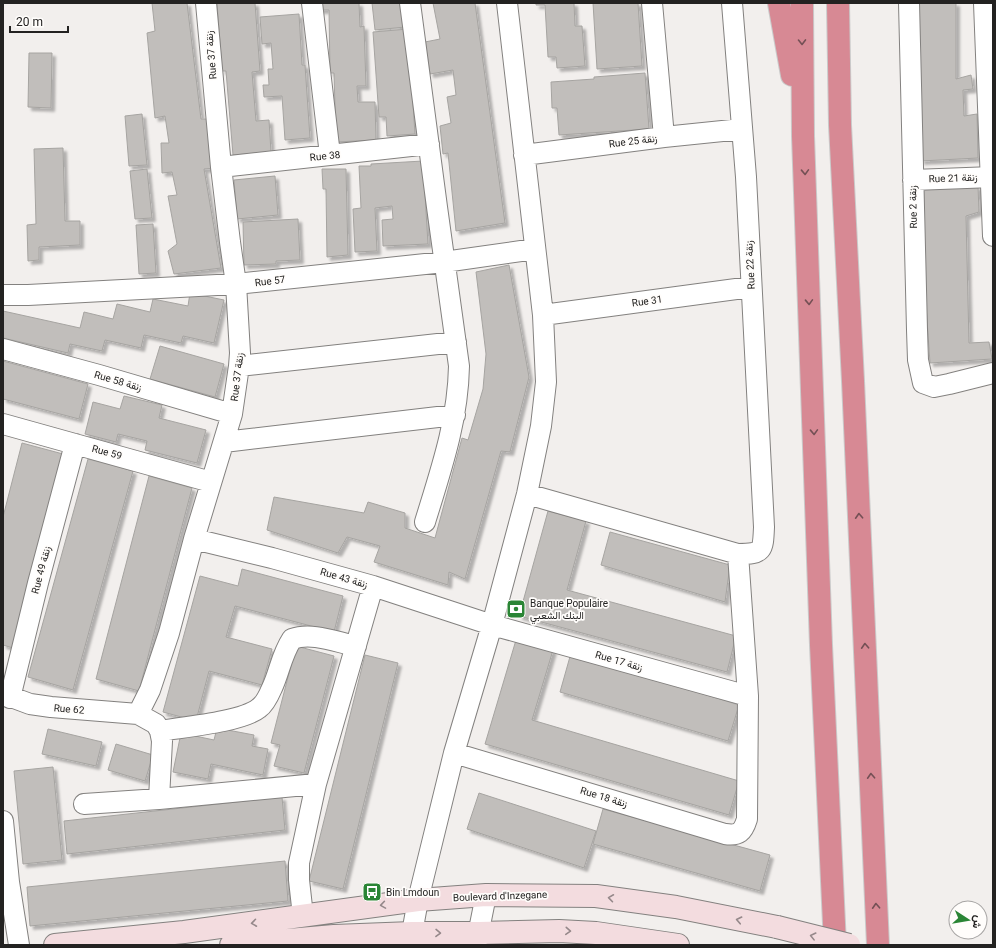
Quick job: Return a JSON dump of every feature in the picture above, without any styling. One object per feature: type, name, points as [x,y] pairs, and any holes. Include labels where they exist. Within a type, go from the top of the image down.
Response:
[{"type":"highway","points":[[779,3],[803,136]]},
{"type":"highway","points":[[802,3],[803,136],[821,645],[835,945]]},
{"type":"highway","points":[[838,3],[840,125],[854,389],[878,945]]},
{"type":"highway","points":[[840,125],[850,3]]},
{"type":"street","name":"Rue 37 زنقة","points":[[138,714],[150,690],[169,633],[194,539],[232,414],[239,366],[240,352],[236,284],[221,167],[206,3]]},
{"type":"street","points":[[312,3],[330,155]]},
{"type":"street","points":[[410,3],[459,366],[459,385],[455,415],[443,465],[425,522]]},
{"type":"street","points":[[412,933],[418,900],[454,753],[492,625],[527,494],[541,426],[546,382],[543,314],[507,3]]},
{"type":"street","points":[[652,3],[664,137]]},
{"type":"street","name":"Rue 22 زنقة","points":[[732,3],[742,129],[764,527],[763,543],[759,551],[753,554],[738,554]]},
{"type":"street","name":"Rue 2 زنقة","points":[[909,3],[912,180],[920,375],[923,383],[934,387],[993,373]]},
{"type":"street","points":[[984,3],[993,236]]},
{"type":"street","name":"Rue 25 زنقة","points":[[524,155],[664,137],[742,129]]},
{"type":"street","name":"Rue 38","points":[[221,167],[429,144]]},
{"type":"street","name":"Rue 21 زنقة","points":[[912,180],[991,177]]},
{"type":"street","name":"Rue 57","points":[[3,295],[236,284],[444,262],[535,249]]},
{"type":"street","name":"Rue 31","points":[[543,314],[751,287]]},
{"type":"street","points":[[239,366],[456,342]]},
{"type":"street","name":"Rue 58 زنقة","points":[[3,350],[99,375],[232,414]]},
{"type":"street","points":[[224,442],[455,415]]},
{"type":"street","name":"Rue 59","points":[[3,424],[211,482]]},
{"type":"street","name":"Rue 49 زنقة","points":[[6,696],[75,444]]},
{"type":"street","points":[[527,494],[738,554],[748,696]]},
{"type":"street","name":"Rue 43 زنقة","points":[[194,539],[272,558],[373,586],[492,625]]},
{"type":"street","points":[[303,916],[299,880],[300,863],[316,784],[373,586]]},
{"type":"street","name":"Rue 17 زنقة","points":[[492,625],[748,696]]},
{"type":"street","points":[[160,730],[225,721],[251,713],[259,708],[266,700],[273,687],[285,650],[292,639],[305,636],[356,646]]},
{"type":"street","name":"Rue 62","points":[[6,696],[30,704],[51,707],[138,714]]},
{"type":"street","name":"Rue 18 زنقة","points":[[454,753],[725,834],[734,835],[741,831],[747,819],[748,696]]},
{"type":"street","points":[[138,714],[156,724],[160,730],[162,741],[159,799]]},
{"type":"street","points":[[84,804],[159,799],[316,784]]},
{"type":"street","points":[[3,821],[9,882],[19,945]]},
{"type":"street","points":[[477,939],[486,895]]},
{"type":"street","name":"Boulevard d'Inzegane","points":[[55,945],[184,932],[418,900],[486,895],[596,896],[676,907],[777,927],[849,945]]},
{"type":"street","points":[[232,945],[332,940],[412,933],[477,939],[559,930],[596,933],[678,945]]},
{"type":"building","points":[[152,3],[187,3],[201,119],[208,119],[216,168],[204,169],[221,268],[174,274],[168,251],[177,244],[168,196],[177,195],[172,172],[162,173],[161,143],[169,143],[165,116],[155,118],[147,33],[155,31]]},
{"type":"building","points":[[217,3],[255,3],[260,71],[252,72],[256,121],[269,120],[271,152],[233,155],[226,71],[222,71]]},
{"type":"building","points":[[318,3],[359,3],[360,27],[364,26],[366,86],[357,86],[358,102],[375,102],[376,140],[336,142],[334,73],[330,73],[329,10],[318,10]]},
{"type":"building","points":[[372,3],[403,3],[405,27],[375,30]]},
{"type":"building","points":[[433,3],[475,3],[505,223],[456,231],[448,153],[443,154],[440,126],[451,123],[447,97],[456,95],[453,70],[430,74],[425,42],[440,39]]},
{"type":"building","points":[[536,3],[574,3],[575,26],[582,26],[585,66],[557,68],[556,57],[548,57],[545,5],[536,5]]},
{"type":"building","points":[[593,3],[638,3],[642,66],[597,69]]},
{"type":"building","points":[[915,3],[956,3],[956,79],[971,75],[973,89],[963,90],[964,116],[977,114],[978,158],[921,161]]},
{"type":"building","points":[[299,14],[302,65],[305,65],[310,138],[285,140],[282,96],[264,97],[263,85],[269,85],[268,69],[273,69],[271,43],[262,44],[260,17]]},
{"type":"building","points":[[408,29],[415,134],[387,136],[386,117],[379,117],[373,32]]},
{"type":"building","points":[[29,53],[52,53],[51,108],[28,107]]},
{"type":"building","points":[[645,73],[649,129],[559,135],[557,108],[552,108],[551,82]]},
{"type":"building","points":[[142,114],[147,165],[129,166],[125,116]]},
{"type":"building","points":[[63,148],[65,221],[80,221],[80,245],[39,247],[39,260],[28,261],[27,225],[36,224],[34,149]]},
{"type":"building","points":[[423,161],[428,244],[383,246],[382,220],[393,219],[392,206],[375,208],[377,251],[355,252],[353,209],[361,208],[359,166]]},
{"type":"building","points":[[147,169],[152,218],[135,219],[130,171]]},
{"type":"building","points":[[322,169],[346,169],[348,255],[327,257],[326,189],[323,189]]},
{"type":"building","points":[[275,176],[278,215],[237,219],[234,180]]},
{"type":"building","points":[[978,186],[979,212],[966,216],[969,343],[989,342],[992,359],[930,363],[918,190]]},
{"type":"building","points":[[298,219],[300,260],[276,261],[276,264],[244,265],[243,222]]},
{"type":"building","points":[[153,224],[156,273],[139,274],[136,225]]},
{"type":"building","points":[[509,265],[529,377],[510,452],[501,451],[465,579],[449,572],[448,585],[374,562],[380,546],[347,537],[338,553],[267,530],[274,497],[364,513],[368,502],[405,513],[405,528],[435,538],[462,438],[468,440],[483,389],[486,354],[476,272]]},
{"type":"building","points":[[190,293],[224,300],[214,343],[183,336],[181,343],[144,335],[141,348],[105,340],[102,351],[70,344],[68,353],[3,338],[3,311],[80,328],[84,312],[113,319],[117,304],[150,312],[153,299],[188,306]]},
{"type":"building","points":[[160,346],[224,364],[215,397],[150,379]]},
{"type":"building","points":[[3,361],[88,384],[79,419],[3,399]]},
{"type":"building","points":[[124,396],[162,405],[159,418],[206,430],[197,463],[145,450],[147,441],[118,434],[116,442],[85,434],[93,402],[120,409]]},
{"type":"building","points":[[22,443],[63,454],[13,648],[3,645],[3,517]]},
{"type":"building","points":[[88,459],[133,471],[73,690],[28,677]]},
{"type":"building","points":[[149,476],[192,488],[139,691],[96,679]]},
{"type":"building","points":[[548,511],[586,521],[567,590],[736,636],[727,672],[519,616]]},
{"type":"building","points":[[610,532],[730,565],[725,602],[601,565]]},
{"type":"building","points":[[242,569],[343,596],[334,632],[235,606],[226,637],[272,649],[262,685],[209,671],[196,721],[163,712],[200,576],[238,586]]},
{"type":"building","points":[[516,640],[553,650],[532,720],[739,781],[729,815],[485,744]]},
{"type":"building","points":[[296,646],[334,656],[304,773],[274,766],[280,745],[271,743]]},
{"type":"building","points":[[571,653],[739,705],[728,741],[560,692]]},
{"type":"building","points":[[365,655],[398,663],[343,889],[309,881]]},
{"type":"building","points":[[217,728],[254,735],[252,746],[268,749],[263,775],[211,764],[208,779],[173,772],[181,733],[214,740]]},
{"type":"building","points":[[48,729],[102,742],[96,766],[42,754]]},
{"type":"building","points":[[116,744],[153,755],[145,781],[108,770]]},
{"type":"building","points":[[53,767],[62,860],[23,864],[14,771]]},
{"type":"building","points":[[479,793],[596,831],[584,868],[467,829]]},
{"type":"building","points":[[282,797],[285,830],[67,854],[64,821]]},
{"type":"building","points":[[603,809],[770,855],[760,891],[593,844]]},
{"type":"building","points":[[285,861],[288,901],[30,926],[27,887]]},
{"type":"place","name":"Banque Populaire البنك الشعبي","points":[[516,609]]},
{"type":"place","name":"Bin Lmdoun","points":[[372,892]]}]
